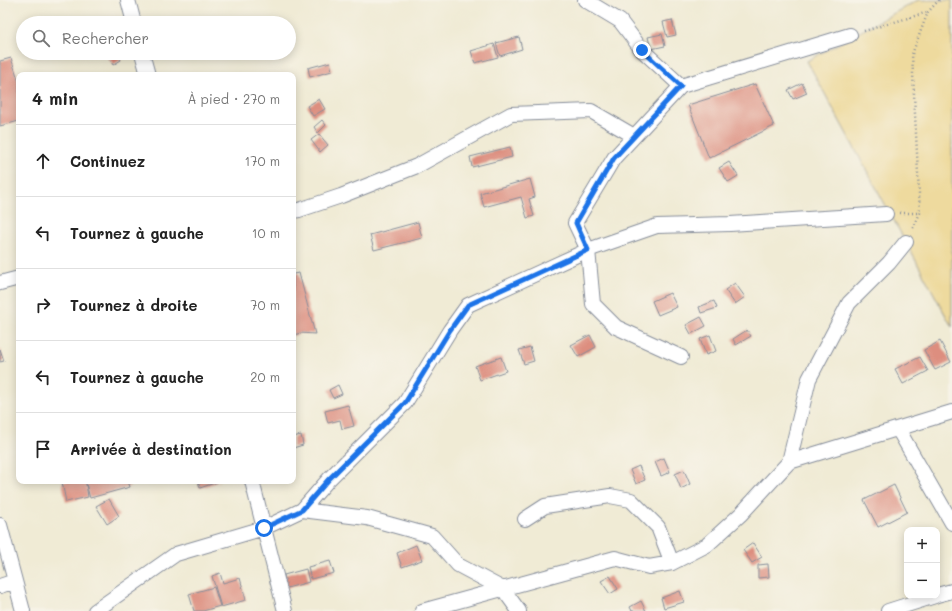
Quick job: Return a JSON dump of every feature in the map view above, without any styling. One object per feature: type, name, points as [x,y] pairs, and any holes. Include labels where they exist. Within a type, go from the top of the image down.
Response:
[{"type":"street","points":[[128,0],[132,16]]},
{"type":"street","points":[[585,0],[620,20],[642,50],[681,86]]},
{"type":"street","points":[[681,357],[616,326],[593,304],[588,250],[576,223],[614,158],[681,86],[850,35]]},
{"type":"street","points":[[144,60],[147,72]]},
{"type":"street","points":[[296,210],[341,196],[417,166],[511,114],[591,111],[634,136]]},
{"type":"street","points":[[95,611],[176,554],[264,528],[302,510],[329,479],[405,403],[450,330],[468,305],[588,250],[657,226],[730,224],[886,214]]},
{"type":"street","points":[[422,611],[615,558],[649,567],[672,563],[707,545],[741,514],[789,462],[809,379],[849,303],[889,263],[906,242]]},
{"type":"street","points":[[0,283],[16,279]]},
{"type":"street","points":[[789,462],[952,412]]},
{"type":"street","points":[[898,429],[952,523]]},
{"type":"street","points":[[253,484],[285,611]]},
{"type":"street","points":[[525,519],[545,506],[610,496],[631,500],[658,527],[672,563]]},
{"type":"street","points":[[302,510],[367,518],[432,536],[458,565],[503,589],[519,611]]},
{"type":"street","points":[[0,525],[23,611]]},
{"type":"street","points":[[0,586],[15,581]]},
{"type":"street","points":[[940,595],[952,591]]},
{"type":"street","points":[[888,611],[927,599]]},
{"type":"street","points":[[916,611],[933,599]]},
{"type":"path","points":[[906,242],[920,213],[912,54],[928,12],[939,0]]},
{"type":"path","points":[[850,35],[928,12]]},
{"type":"sand","points":[[918,0],[952,0],[952,327],[807,61]]},
{"type":"building","points":[[672,20],[676,35],[667,37],[663,22]]},
{"type":"building","points":[[662,34],[665,46],[651,49],[648,37]]},
{"type":"building","points":[[519,37],[522,49],[500,56],[496,43]]},
{"type":"building","points":[[494,44],[498,57],[475,63],[471,51]]},
{"type":"building","points":[[11,58],[16,73],[16,122],[0,126],[0,61]]},
{"type":"building","points":[[110,60],[121,60],[113,65]]},
{"type":"building","points":[[330,62],[332,71],[310,77],[308,68]]},
{"type":"building","points":[[802,83],[807,93],[793,99],[788,90]]},
{"type":"building","points":[[755,84],[774,126],[709,158],[688,105]]},
{"type":"building","points":[[319,99],[325,109],[313,116],[307,106]]},
{"type":"building","points":[[322,120],[326,125],[318,133],[314,127]]},
{"type":"building","points":[[319,134],[328,145],[320,152],[311,140]]},
{"type":"building","points":[[510,147],[512,157],[472,167],[470,157]]},
{"type":"building","points":[[729,162],[738,176],[728,182],[719,168]]},
{"type":"building","points":[[530,179],[535,197],[529,199],[534,216],[527,218],[521,197],[484,207],[480,193]]},
{"type":"building","points":[[418,222],[422,238],[374,250],[370,235]]},
{"type":"building","points":[[299,273],[315,334],[300,333],[296,335],[296,274]]},
{"type":"building","points":[[735,283],[745,297],[735,304],[725,290]]},
{"type":"building","points":[[670,293],[677,307],[658,315],[652,301]]},
{"type":"building","points":[[714,301],[717,308],[701,313],[699,307]]},
{"type":"building","points":[[701,317],[706,326],[691,334],[686,325]]},
{"type":"building","points":[[747,330],[751,336],[736,345],[733,339]]},
{"type":"building","points":[[590,335],[596,347],[578,357],[571,345]]},
{"type":"building","points":[[710,335],[716,351],[706,355],[700,339]]},
{"type":"building","points":[[940,341],[951,362],[935,370],[924,350]]},
{"type":"building","points":[[530,347],[534,361],[524,364],[519,350]]},
{"type":"building","points":[[0,349],[4,361],[0,362]]},
{"type":"building","points":[[501,357],[506,371],[480,380],[475,366]]},
{"type":"building","points":[[920,357],[928,371],[903,384],[895,369]]},
{"type":"building","points":[[338,385],[342,394],[333,398],[329,390]]},
{"type":"building","points":[[348,405],[354,426],[342,429],[340,420],[328,423],[325,411]]},
{"type":"building","points":[[301,435],[303,445],[296,447],[296,436]]},
{"type":"building","points":[[664,458],[670,472],[661,476],[655,462]]},
{"type":"building","points":[[639,466],[645,480],[636,484],[630,470]]},
{"type":"building","points":[[684,470],[690,484],[681,489],[675,474]]},
{"type":"building","points":[[62,484],[86,484],[88,497],[66,502]]},
{"type":"building","points":[[86,484],[129,484],[130,487],[90,498]]},
{"type":"building","points":[[199,484],[211,484],[200,488]]},
{"type":"building","points":[[894,485],[907,512],[878,527],[864,500]]},
{"type":"building","points":[[109,499],[119,516],[107,524],[96,506]]},
{"type":"building","points":[[753,543],[762,557],[752,563],[743,550]]},
{"type":"building","points":[[416,545],[422,560],[402,567],[397,553]]},
{"type":"building","points":[[330,561],[334,573],[311,579],[308,567]]},
{"type":"building","points":[[768,564],[769,577],[758,578],[758,565]]},
{"type":"building","points":[[306,569],[309,582],[287,588],[284,575]]},
{"type":"building","points":[[220,573],[223,583],[240,578],[246,600],[221,607],[212,576]]},
{"type":"building","points":[[610,576],[618,589],[610,594],[601,581]]},
{"type":"building","points":[[214,587],[220,606],[203,611],[194,611],[189,594]]},
{"type":"building","points":[[680,591],[684,602],[664,608],[661,598]]},
{"type":"building","points":[[641,601],[646,611],[632,611],[630,607]]},
{"type":"route","points":[[264,528],[302,510],[329,479],[405,403],[450,330],[468,305],[588,250],[576,223],[614,158],[681,86],[642,50]]}]
